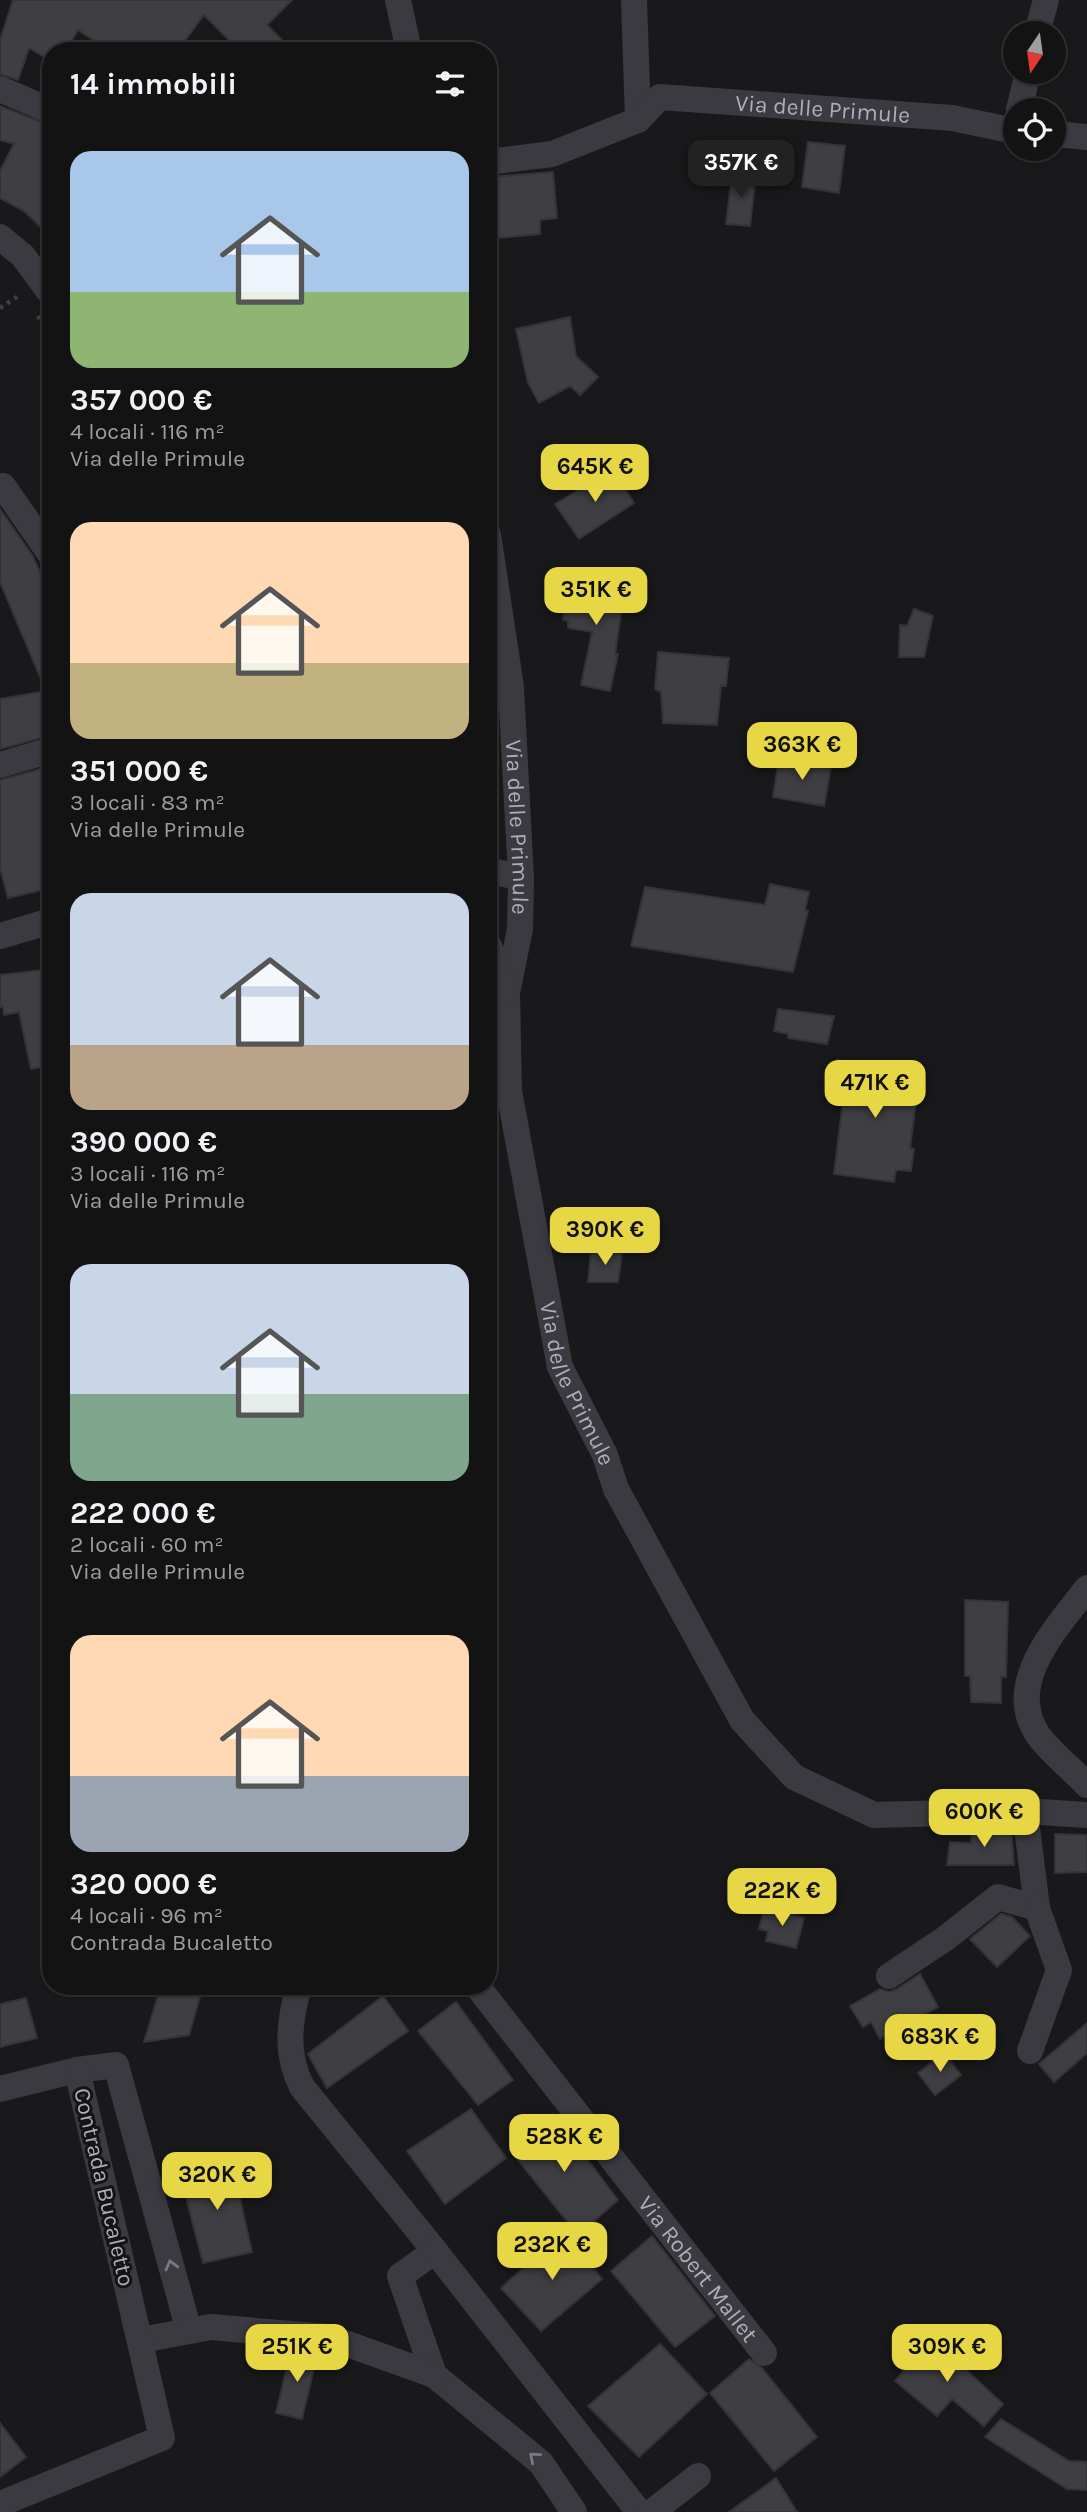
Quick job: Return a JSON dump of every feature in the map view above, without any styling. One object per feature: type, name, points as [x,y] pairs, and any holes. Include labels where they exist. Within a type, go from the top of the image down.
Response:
[{"type":"street","points":[[398,0],[407,42]]},
{"type":"street","points":[[634,0],[638,120]]},
{"type":"street","points":[[1040,21],[1046,0]]},
{"type":"street","points":[[0,89],[42,107]]},
{"type":"street","name":"Via delle Primule","points":[[497,161],[552,154],[638,120],[660,97],[952,118],[1003,128]]},
{"type":"street","points":[[1066,135],[1087,137]]},
{"type":"street","points":[[0,237],[42,277]]},
{"type":"street","points":[[0,488],[3,486],[42,542]]},
{"type":"street","name":"Via delle Primule","points":[[497,594],[511,687],[521,878],[520,929],[507,993],[498,1084],[560,1367],[605,1455],[615,1489],[742,1720],[794,1777],[874,1815],[1025,1811],[1087,1815]]},
{"type":"street","points":[[0,765],[42,753]]},
{"type":"street","points":[[497,872],[521,878]]},
{"type":"street","points":[[0,936],[42,924]]},
{"type":"street","points":[[497,967],[507,993]]},
{"type":"street","points":[[1087,1588],[1047,1641],[1030,1674],[1027,1709],[1038,1735],[1087,1785]]},
{"type":"street","points":[[1025,1811],[1037,1908],[1059,1970],[1030,2051]]},
{"type":"street","points":[[889,1976],[946,1938],[998,1897],[1037,1908]]},
{"type":"street","points":[[297,1995],[289,2044],[292,2067],[302,2087],[435,2251],[639,2512]]},
{"type":"street","name":"Via Robert Mallet","points":[[484,1995],[764,2354]]},
{"type":"street","points":[[77,2070],[116,2065],[189,2331]]},
{"type":"street","name":"Contrada Bucaletto","points":[[0,2089],[77,2070],[162,2438],[0,2504]]},
{"type":"street","points":[[434,2375],[400,2276],[435,2251]]},
{"type":"street","points":[[141,2340],[211,2327],[328,2337],[434,2375],[541,2463],[574,2512]]},
{"type":"street","points":[[652,2512],[698,2476]]},
{"type":"building","points":[[13,0],[292,0],[267,25],[284,42],[231,42],[204,15],[184,42],[96,42],[78,30],[71,42],[42,42],[42,56],[29,48],[18,80],[0,74],[0,40]]},
{"type":"building","points":[[0,106],[42,122],[42,228],[24,211],[0,198],[0,171],[14,144],[0,140]]},
{"type":"building","points":[[808,142],[845,146],[839,193],[802,187]]},
{"type":"building","points":[[553,172],[557,218],[540,220],[540,234],[497,238],[497,176]]},
{"type":"building","points":[[732,173],[756,175],[750,226],[726,224]]},
{"type":"building","points":[[570,317],[576,356],[598,377],[580,395],[570,386],[539,403],[528,383],[516,329]]},
{"type":"building","points":[[613,469],[634,503],[579,539],[555,504]]},
{"type":"building","points":[[0,509],[32,555],[42,576],[42,682],[0,582]]},
{"type":"building","points":[[569,578],[625,587],[615,654],[618,654],[610,691],[581,685],[592,632],[568,628],[568,621],[563,620]]},
{"type":"building","points":[[914,609],[933,616],[924,657],[899,657],[900,625],[907,626]]},
{"type":"building","points":[[658,652],[729,658],[726,686],[721,686],[717,725],[663,723],[661,692],[655,689]]},
{"type":"building","points":[[42,692],[42,737],[0,749],[0,699]]},
{"type":"building","points":[[779,758],[831,767],[824,806],[773,797]]},
{"type":"building","points":[[42,768],[42,890],[8,898],[0,868],[0,780]]},
{"type":"building","points":[[770,884],[809,892],[805,910],[808,911],[793,972],[631,946],[645,887],[765,905]]},
{"type":"building","points":[[42,970],[42,1067],[31,1069],[19,1012],[4,1015],[3,1007],[0,1007],[0,975]]},
{"type":"building","points":[[778,1009],[834,1016],[827,1044],[788,1038],[788,1034],[774,1031]]},
{"type":"building","points":[[837,1060],[920,1071],[910,1148],[914,1149],[911,1171],[896,1170],[894,1182],[834,1174],[843,1101],[836,1099]]},
{"type":"building","points":[[591,1252],[622,1253],[618,1282],[588,1282]]},
{"type":"building","points":[[965,1600],[1008,1602],[1006,1677],[1001,1677],[1001,1703],[971,1702],[970,1676],[965,1676]]},
{"type":"building","points":[[972,1828],[1011,1828],[1014,1865],[947,1865],[950,1842],[971,1843]]},
{"type":"building","points":[[1055,1834],[1087,1835],[1087,1872],[1055,1873]]},
{"type":"building","points":[[764,1908],[804,1918],[796,1948],[766,1941],[768,1931],[759,1929]]},
{"type":"building","points":[[1001,1914],[1012,1917],[1030,1936],[997,1967],[970,1939]]},
{"type":"building","points":[[920,1974],[938,2007],[880,2039],[871,2022],[863,2027],[850,2006],[880,1989],[889,1992],[897,1989]]},
{"type":"building","points":[[158,1995],[200,1995],[189,2035],[144,2042]]},
{"type":"building","points":[[383,1996],[408,2031],[327,2088],[308,2054]]},
{"type":"building","points":[[26,1998],[37,2038],[0,2047],[0,2004]]},
{"type":"building","points":[[456,2002],[513,2080],[478,2105],[418,2031]]},
{"type":"building","points":[[1087,2023],[1087,2053],[1054,2082],[1039,2064]]},
{"type":"building","points":[[944,2053],[961,2075],[935,2095],[918,2073]]},
{"type":"building","points":[[471,2109],[506,2158],[445,2204],[407,2151]]},
{"type":"building","points":[[553,2114],[618,2200],[578,2235],[510,2150]]},
{"type":"building","points":[[232,2162],[252,2252],[203,2263],[180,2174]]},
{"type":"building","points":[[563,2232],[602,2279],[541,2331],[501,2288]]},
{"type":"building","points":[[652,2236],[715,2316],[675,2347],[611,2271]]},
{"type":"building","points":[[932,2338],[1003,2404],[984,2426],[952,2399],[937,2416],[895,2381]]},
{"type":"building","points":[[660,2344],[707,2394],[639,2457],[588,2406]]},
{"type":"building","points":[[291,2350],[318,2352],[302,2419],[276,2413]]},
{"type":"building","points":[[749,2359],[762,2368],[817,2437],[774,2471],[710,2393]]},
{"type":"building","points":[[1001,2419],[1069,2461],[1087,2462],[1087,2490],[1067,2489],[985,2437]]},
{"type":"building","points":[[0,2423],[26,2457],[0,2477]]},
{"type":"building","points":[[776,2478],[797,2512],[729,2512]]}]
